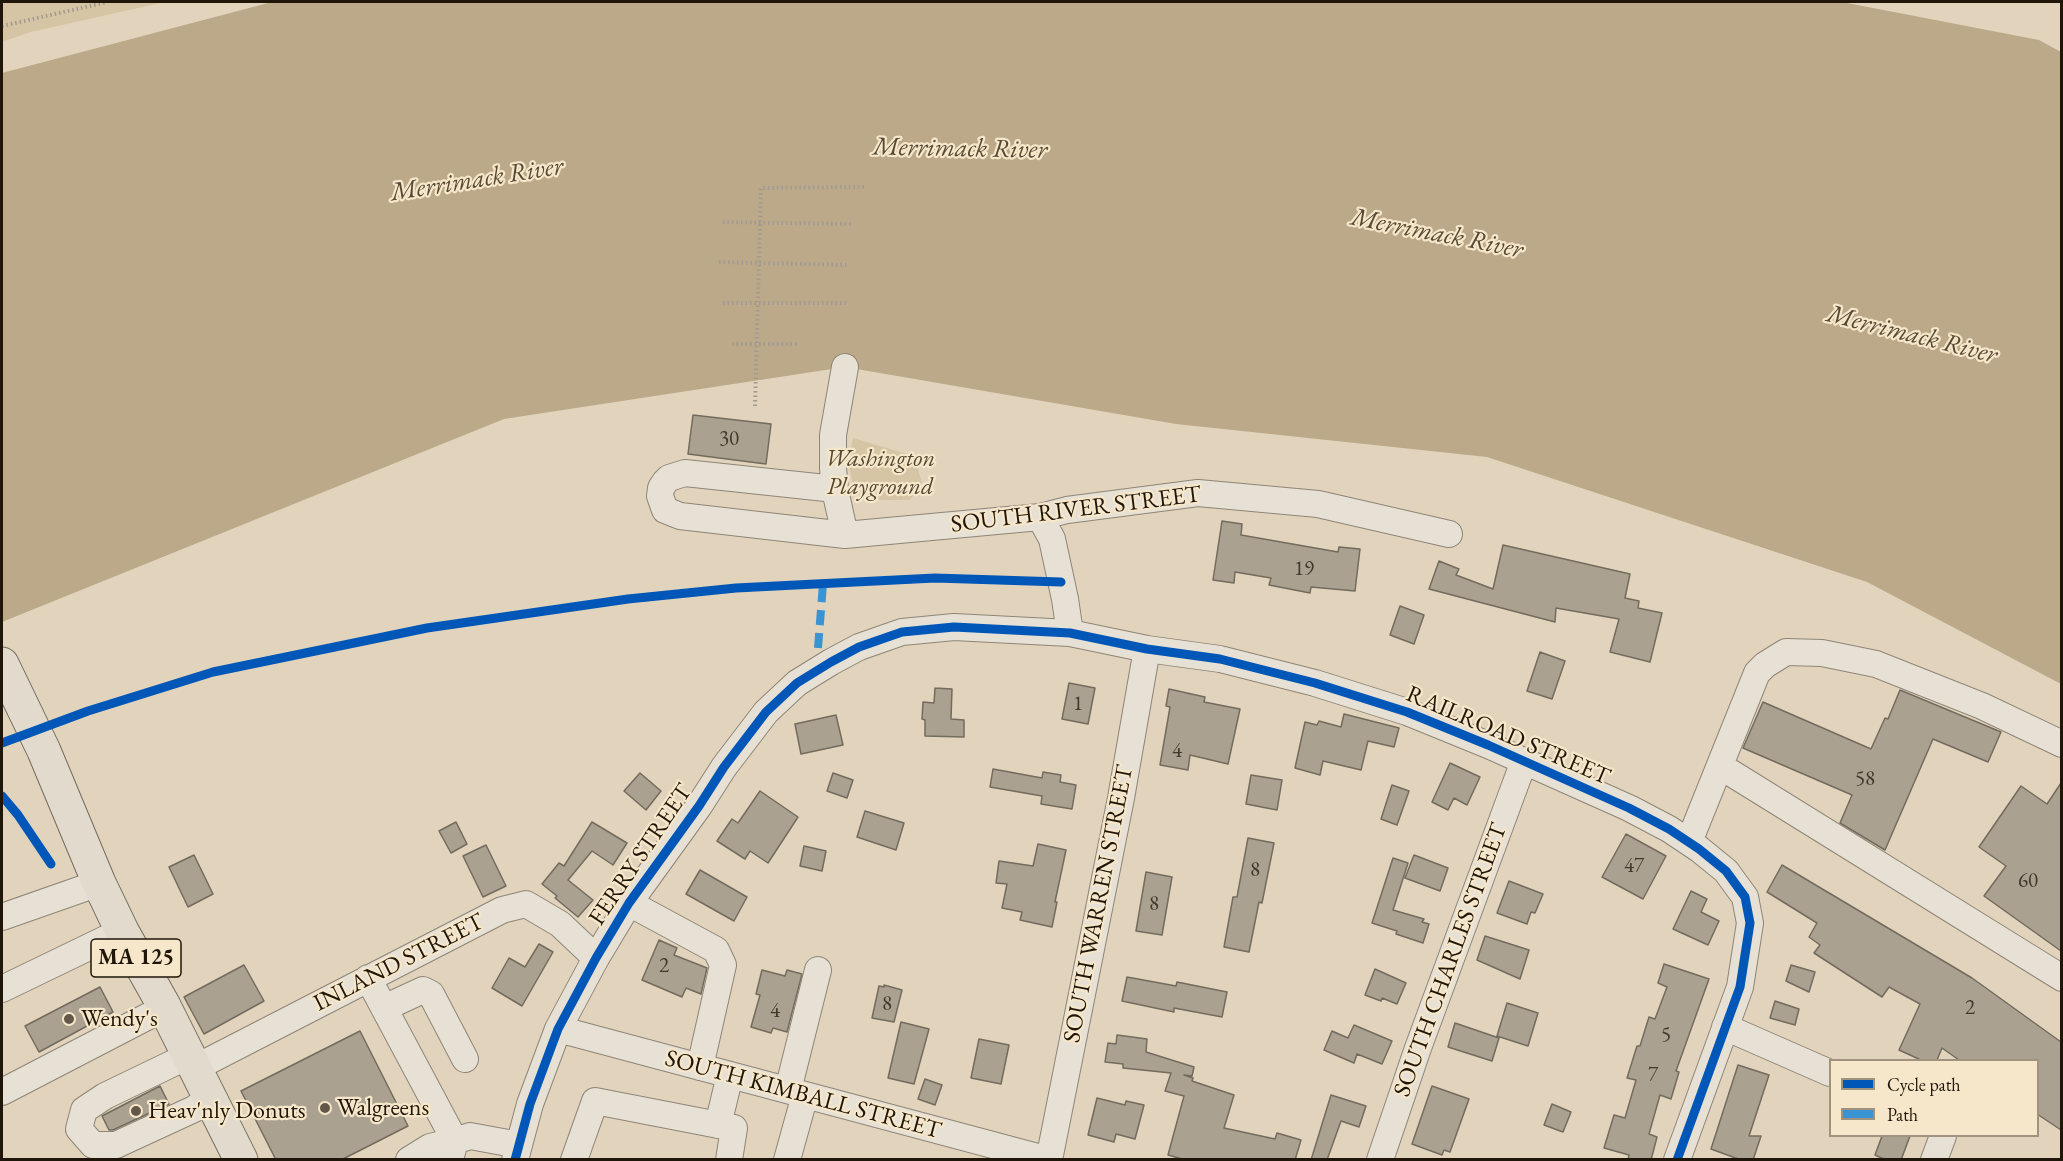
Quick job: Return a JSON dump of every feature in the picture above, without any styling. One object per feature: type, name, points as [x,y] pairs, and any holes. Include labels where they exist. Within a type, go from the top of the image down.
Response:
[{"type":"main road","name":"MA 125","points":[[2,664],[44,751],[99,883],[122,931],[241,1160]]},
{"type":"street","points":[[844,367],[834,435],[834,489],[845,535]]},
{"type":"street","name":"SOUTH RIVER STREET","points":[[834,489],[685,473],[669,478],[661,488],[660,496],[665,510],[680,516],[845,535],[1040,518],[1066,510],[1198,493],[1318,504],[1449,534]]},
{"type":"street","points":[[1040,518],[1052,538],[1070,633]]},
{"type":"street","name":"RAILROAD STREET","points":[[789,690],[859,646],[902,632],[954,627],[1070,633],[1147,649],[1220,659],[1315,683],[1407,712],[1629,808],[1669,829],[1726,871],[1745,897],[1750,923],[1740,987],[1725,1027]]},
{"type":"street","name":"SOUTH WARREN STREET","points":[[1049,1160],[1121,798],[1147,649]]},
{"type":"street","points":[[1689,842],[1757,673],[1786,652],[1822,653],[1876,664],[1982,706],[2061,744]]},
{"type":"street","name":"FERRY STREET","points":[[517,1152],[530,1104],[558,1029],[596,958],[629,903],[699,806],[724,767],[766,712],[789,690]]},
{"type":"street","name":"SOUTH CHARLES STREET","points":[[1380,1160],[1418,1048],[1524,761]]},
{"type":"street","points":[[1720,765],[2061,978]]},
{"type":"street","points":[[2,917],[99,883]]},
{"type":"street","points":[[629,903],[716,950],[723,965],[700,1067]]},
{"type":"street","name":"INLAND STREET","points":[[210,1098],[194,1109],[116,1145],[93,1145],[79,1129],[84,1110],[105,1096],[191,1062],[368,978],[502,910],[526,904],[560,924],[596,958]]},
{"type":"street","points":[[2,989],[122,931]]},
{"type":"street","points":[[787,1160],[796,1093],[818,970]]},
{"type":"street","points":[[368,978],[453,1150]]},
{"type":"street","points":[[384,1008],[423,990],[431,994],[465,1059]]},
{"type":"street","points":[[2,1092],[164,1008]]},
{"type":"street","points":[[1677,1160],[1725,1027],[1829,1073]]},
{"type":"street","name":"SOUTH KIMBALL STREET","points":[[558,1029],[1049,1160]]},
{"type":"street","points":[[718,1125],[730,1075]]},
{"type":"street","points":[[582,1158],[595,1101],[734,1128],[729,1160]]},
{"type":"street","points":[[409,1160],[430,1147],[453,1150],[470,1136],[517,1152]]},
{"type":"street","points":[[1934,1160],[1943,1137]]},
{"type":"path","points":[[2,26],[107,2]]},
{"type":"path","points":[[755,406],[761,188],[867,187]]},
{"type":"path","points":[[723,222],[851,224]]},
{"type":"path","points":[[719,262],[849,265]]},
{"type":"path","points":[[723,303],[846,303]]},
{"type":"path","points":[[732,344],[798,344]]},
{"type":"green space","points":[[2,2],[165,2],[31,32],[2,42]]},
{"type":"green space","name":"Washington Playground","points":[[853,438],[914,456],[922,483],[910,500],[882,500],[865,497],[853,484],[848,463]]},
{"type":"water","name":"Merrimack River","points":[[272,2],[1842,2],[2039,40],[2061,52],[2061,684],[1867,582],[1487,457],[1176,424],[845,367],[504,419],[2,622],[2,73]]},
{"type":"building","points":[[693,415],[771,424],[766,464],[688,454]]},
{"type":"building","points":[[1222,521],[1242,524],[1241,535],[1338,552],[1339,547],[1360,549],[1355,591],[1311,587],[1310,593],[1269,585],[1271,578],[1235,572],[1234,583],[1213,580]]},
{"type":"building","points":[[1503,545],[1630,574],[1625,598],[1639,601],[1638,608],[1662,613],[1650,662],[1610,652],[1619,619],[1556,608],[1555,622],[1429,589],[1439,561],[1459,569],[1456,575],[1493,589]]},
{"type":"building","points":[[1400,606],[1424,615],[1414,644],[1390,635]]},
{"type":"building","points":[[1540,652],[1565,661],[1552,699],[1527,691]]},
{"type":"building","points":[[1069,683],[1095,688],[1088,724],[1062,719]]},
{"type":"building","points":[[935,688],[952,689],[951,719],[964,720],[964,737],[925,736],[925,720],[922,719],[923,702],[934,703]]},
{"type":"building","points":[[1169,689],[1205,697],[1204,702],[1240,709],[1228,764],[1190,755],[1188,770],[1160,765],[1170,707],[1166,706]]},
{"type":"building","points":[[1900,690],[2001,732],[1988,762],[1933,739],[1885,850],[1840,823],[1852,795],[1743,748],[1763,702],[1871,749],[1885,718],[1888,719]]},
{"type":"building","points":[[1344,714],[1399,728],[1394,747],[1368,741],[1361,770],[1323,761],[1320,775],[1295,768],[1305,722],[1317,725],[1319,721],[1341,727]]},
{"type":"building","points":[[836,715],[843,745],[801,754],[795,724]]},
{"type":"building","points":[[1450,763],[1480,777],[1467,805],[1454,798],[1448,810],[1432,802]]},
{"type":"building","points":[[993,769],[1042,778],[1043,772],[1061,775],[1060,782],[1076,785],[1072,809],[1041,804],[1042,796],[990,787]]},
{"type":"building","points":[[640,773],[661,791],[646,810],[624,791]]},
{"type":"building","points":[[833,773],[853,780],[847,798],[827,791]]},
{"type":"building","points":[[1251,775],[1282,780],[1277,810],[1246,804]]},
{"type":"building","points":[[2061,783],[2061,951],[1984,896],[2006,866],[1979,847],[2021,786],[2047,804]]},
{"type":"building","points":[[1392,785],[1409,791],[1397,825],[1381,819]]},
{"type":"building","points":[[760,791],[798,817],[768,863],[750,851],[745,859],[717,841],[732,819],[738,823]]},
{"type":"building","points":[[865,811],[904,823],[896,850],[857,837]]},
{"type":"building","points":[[456,822],[467,844],[451,853],[439,831]]},
{"type":"building","points":[[592,822],[627,843],[613,865],[592,851],[568,880],[593,900],[578,917],[542,884],[559,863],[564,866]]},
{"type":"building","points":[[1626,834],[1666,856],[1643,899],[1602,877]]},
{"type":"building","points":[[1248,838],[1274,843],[1249,952],[1224,947],[1233,897],[1237,897]]},
{"type":"building","points":[[1038,844],[1066,850],[1052,927],[1020,920],[1022,912],[1002,908],[1007,884],[996,883],[999,861],[1033,866]]},
{"type":"building","points":[[486,845],[506,886],[483,897],[463,856]]},
{"type":"building","points":[[804,846],[826,851],[822,871],[800,866]]},
{"type":"building","points":[[194,855],[213,894],[188,907],[169,867]]},
{"type":"building","points":[[1414,855],[1448,868],[1440,891],[1405,878]]},
{"type":"building","points":[[1393,858],[1408,863],[1393,910],[1424,919],[1422,922],[1429,924],[1423,943],[1372,923]]},
{"type":"building","points":[[1782,865],[1972,978],[2061,1042],[2061,1130],[2039,1115],[2039,1059],[1958,1059],[1942,1048],[1937,1059],[1919,1059],[1899,1050],[1920,1004],[1889,987],[1882,997],[1814,953],[1820,945],[1809,937],[1817,923],[1767,892]]},
{"type":"building","points":[[700,870],[747,897],[734,921],[686,894]]},
{"type":"building","points":[[1146,872],[1172,877],[1162,935],[1136,931]]},
{"type":"building","points":[[1509,881],[1543,894],[1535,913],[1531,912],[1527,924],[1497,913]]},
{"type":"building","points":[[1691,891],[1707,899],[1701,912],[1719,921],[1708,945],[1673,929]]},
{"type":"building","points":[[1485,936],[1529,950],[1520,979],[1477,960]]},
{"type":"building","points":[[659,940],[677,948],[674,955],[707,968],[701,994],[686,988],[682,997],[642,980]]},
{"type":"building","points":[[539,944],[553,952],[522,1006],[492,988],[509,958],[525,967]]},
{"type":"building","points":[[1664,964],[1709,979],[1676,1071],[1679,1072],[1671,1099],[1660,1095],[1649,1134],[1657,1137],[1651,1160],[1628,1160],[1629,1155],[1604,1148],[1614,1115],[1625,1118],[1636,1080],[1627,1078],[1637,1046],[1640,1046],[1649,1017],[1655,1019],[1667,987],[1658,983]]},
{"type":"building","points":[[244,965],[264,1001],[204,1034],[184,997]]},
{"type":"building","points":[[1791,965],[1815,972],[1809,992],[1786,981]]},
{"type":"building","points":[[1375,969],[1406,983],[1397,1004],[1365,995]]},
{"type":"building","points":[[762,970],[785,976],[787,970],[802,974],[787,1032],[773,1028],[771,1033],[751,1027],[760,995],[756,994]]},
{"type":"building","points":[[1127,977],[1176,986],[1177,982],[1227,992],[1222,1017],[1174,1008],[1174,1012],[1122,1001]]},
{"type":"building","points":[[884,985],[902,990],[894,1022],[872,1018],[879,986],[884,987]]},
{"type":"building","name":"Wendy's","points":[[100,987],[113,1012],[39,1052],[25,1026]]},
{"type":"building","points":[[1775,1001],[1799,1009],[1795,1025],[1770,1018]]},
{"type":"building","points":[[1507,1003],[1538,1013],[1528,1046],[1497,1036]]},
{"type":"building","points":[[901,1022],[929,1029],[914,1084],[888,1078]]},
{"type":"building","points":[[1455,1023],[1499,1038],[1492,1061],[1448,1047]]},
{"type":"building","points":[[1354,1025],[1392,1041],[1382,1064],[1357,1054],[1354,1063],[1324,1050],[1332,1031],[1348,1038]]},
{"type":"building","name":"Walgreens","points":[[360,1031],[408,1126],[341,1160],[276,1160],[241,1091]]},
{"type":"building","points":[[1117,1035],[1147,1039],[1146,1052],[1194,1067],[1192,1076],[1184,1075],[1193,1078],[1192,1081],[1234,1095],[1224,1128],[1275,1139],[1277,1133],[1301,1140],[1295,1160],[1186,1160],[1168,1155],[1184,1096],[1165,1091],[1171,1073],[1123,1068],[1123,1064],[1105,1062],[1108,1043],[1116,1044]]},
{"type":"building","points":[[979,1039],[1009,1045],[1001,1084],[971,1078]]},
{"type":"building","points":[[1738,1065],[1769,1075],[1749,1136],[1761,1136],[1753,1160],[1741,1160],[1711,1149]]},
{"type":"building","points":[[925,1079],[942,1085],[935,1105],[918,1099]]},
{"type":"building","name":"Heav'nly Donuts","points":[[160,1086],[169,1104],[109,1130],[102,1116]]},
{"type":"building","points":[[1432,1086],[1469,1099],[1450,1152],[1444,1150],[1442,1155],[1412,1144]]},
{"type":"building","points":[[1331,1095],[1366,1106],[1359,1127],[1341,1121],[1327,1160],[1311,1160]]},
{"type":"building","points":[[1097,1098],[1125,1105],[1126,1101],[1144,1105],[1135,1139],[1116,1134],[1114,1142],[1088,1135]]},
{"type":"building","points":[[1552,1104],[1571,1112],[1563,1132],[1544,1125]]},
{"type":"building","points":[[1882,1137],[1910,1137],[1901,1160],[1886,1160],[1875,1155]]},
{"type":"marked path","points":[[818,648],[823,584]]},
{"type":"cycle path","points":[[2,743],[88,711],[213,672],[427,628],[628,599],[736,588],[935,578],[1061,582]]},
{"type":"cycle path","points":[[515,1160],[530,1104],[558,1029],[596,958],[629,903],[699,806],[724,767],[766,712],[797,683],[859,647],[902,632],[954,627],[1070,633],[1147,649],[1220,659],[1315,683],[1407,712],[1488,745],[1629,808],[1669,829],[1699,849],[1726,871],[1745,897],[1750,923],[1740,987],[1677,1160]]},
{"type":"cycle path","points":[[2,796],[18,815],[51,864]]},
{"type":"place","name":"Wendy's","points":[[69,1019]]},
{"type":"place","name":"Walgreens","points":[[325,1108]]},
{"type":"place","name":"Heav'nly Donuts","points":[[136,1111]]}]
